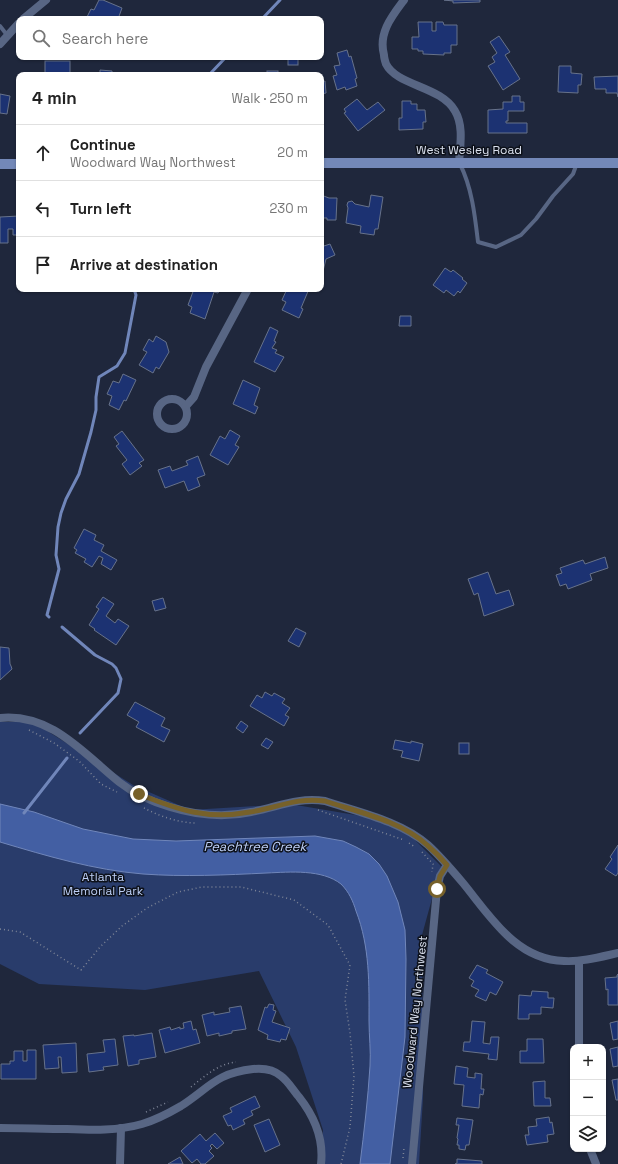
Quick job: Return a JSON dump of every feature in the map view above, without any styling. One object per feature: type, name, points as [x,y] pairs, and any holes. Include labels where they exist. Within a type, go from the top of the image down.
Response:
[{"type":"street","points":[[27,16],[46,0]]},
{"type":"street","points":[[404,0],[384,32],[383,51],[386,64],[395,74],[407,82],[436,94],[449,103],[455,110],[460,127],[459,163]]},
{"type":"street","points":[[0,44],[16,26]]},
{"type":"street","name":"West Wesley Road","points":[[324,163],[618,163]]},
{"type":"street","points":[[0,164],[16,164]]},
{"type":"street","points":[[186,406],[194,396],[206,367],[246,292]]},
{"type":"street","points":[[0,718],[29,719],[46,725],[81,748],[128,788],[169,807],[198,814],[227,815],[250,812],[300,800],[314,799],[325,801],[391,823],[406,830],[427,844],[447,865],[495,924],[517,945],[532,954],[546,959],[578,961],[618,953]]},
{"type":"street","name":"Woodward Way Northwest","points":[[412,1164],[437,889],[440,876],[447,865]]},
{"type":"street","points":[[578,961],[579,1044]]},
{"type":"street","points":[[0,1128],[101,1130],[143,1124],[167,1114],[224,1076],[239,1071],[260,1068],[272,1070],[282,1076],[306,1106],[313,1118],[320,1139],[321,1164]]},
{"type":"street","points":[[120,1164],[121,1128]]},
{"type":"street","points":[[591,1152],[596,1164]]},
{"type":"lane","points":[[0,26],[7,35]]},
{"type":"lane","points":[[459,163],[464,172],[474,208],[478,242],[496,247],[521,235],[573,174],[577,163]]},
{"type":"path","points":[[29,730],[54,743],[79,761],[101,784],[123,796]]},
{"type":"path","points":[[144,807],[157,815],[190,823],[201,822]]},
{"type":"path","points":[[317,809],[405,840],[415,847]]},
{"type":"path","points":[[420,851],[433,864],[432,874]]},
{"type":"path","points":[[0,929],[20,932],[81,970],[100,947],[122,926],[146,908],[178,892],[202,887],[241,887],[294,900],[328,925],[350,965],[345,1000],[354,1076],[350,1128],[341,1164]]},
{"type":"path","points":[[420,985],[418,972],[423,941]]},
{"type":"path","points":[[404,1141],[404,1164]]},
{"type":"green space","name":"Atlanta Memorial Park","points":[[0,722],[33,722],[133,785],[190,810],[290,804],[397,822],[441,866],[422,935],[423,1098],[419,1164],[320,1164],[323,1130],[296,1047],[259,971],[145,990],[39,984],[0,964]]},
{"type":"water","name":"Peachtree Creek","points":[[0,804],[34,812],[83,829],[133,839],[176,841],[315,836],[343,841],[369,854],[379,864],[387,876],[398,902],[405,930],[405,1037],[390,1164],[360,1164],[370,1060],[369,979],[361,925],[352,900],[341,884],[325,876],[306,872],[158,875],[125,872],[71,862],[0,842]]},
{"type":"building","points":[[99,0],[103,0],[122,8],[119,16],[88,16],[91,9],[94,10]]},
{"type":"building","points":[[444,0],[480,0],[480,2],[453,3],[453,1]]},
{"type":"building","points":[[418,22],[432,22],[432,31],[436,31],[436,22],[443,22],[444,25],[457,25],[457,45],[451,45],[451,53],[444,53],[444,55],[423,54],[423,51],[412,49],[412,37],[419,37]]},
{"type":"building","points":[[499,36],[510,52],[505,55],[520,79],[503,90],[488,66],[495,62],[492,57],[497,53],[490,42]]},
{"type":"building","points":[[347,50],[349,57],[351,56],[357,78],[355,79],[357,86],[346,90],[345,87],[337,90],[333,76],[337,75],[334,66],[340,65],[337,53]]},
{"type":"building","points":[[288,60],[298,60],[298,65],[288,65]]},
{"type":"building","points":[[45,61],[70,61],[70,72],[45,72]]},
{"type":"building","points":[[559,66],[571,66],[571,73],[582,74],[581,85],[578,85],[578,93],[558,92]]},
{"type":"building","points":[[100,70],[112,71],[112,72],[100,72]]},
{"type":"building","points":[[267,71],[278,71],[278,72]]},
{"type":"building","points":[[618,76],[618,97],[617,93],[606,93],[606,89],[595,89],[594,77]]},
{"type":"building","points":[[324,81],[326,93],[324,93]]},
{"type":"building","points":[[0,94],[10,96],[7,114],[0,113]]},
{"type":"building","points":[[512,96],[520,96],[520,102],[524,102],[524,111],[508,111],[508,121],[506,121],[506,123],[527,123],[527,133],[488,133],[488,110],[503,109],[503,102],[512,102]]},
{"type":"building","points":[[357,99],[367,110],[378,102],[385,110],[358,131],[344,113],[346,112],[344,109]]},
{"type":"building","points":[[402,101],[411,101],[411,104],[417,104],[417,110],[425,110],[426,122],[423,122],[423,129],[399,130],[399,118],[402,118]]},
{"type":"building","points":[[371,195],[383,197],[378,229],[375,229],[374,235],[360,233],[361,226],[346,223],[348,202],[352,201],[355,204],[369,207]]},
{"type":"building","points":[[324,196],[337,198],[336,220],[327,220],[327,218],[324,218]]},
{"type":"building","points":[[16,216],[16,235],[13,235],[13,229],[8,229],[8,243],[0,243],[0,217]]},
{"type":"building","points":[[330,244],[335,255],[326,259],[324,267],[324,246]]},
{"type":"building","points":[[445,268],[451,272],[453,270],[467,283],[460,293],[458,291],[454,296],[446,290],[444,293],[433,285]]},
{"type":"building","points":[[193,292],[214,292],[205,319],[190,313],[192,307],[188,305]]},
{"type":"building","points":[[286,292],[308,292],[301,308],[303,309],[299,318],[282,310],[286,302],[282,300]]},
{"type":"building","points":[[400,316],[411,316],[411,326],[399,326]]},
{"type":"building","points":[[270,327],[278,331],[274,341],[276,342],[272,348],[277,350],[275,353],[284,357],[275,372],[254,362]]},
{"type":"building","points":[[156,336],[166,342],[169,352],[159,369],[156,367],[153,373],[139,365],[147,352],[143,350],[149,339],[153,342]]},
{"type":"building","points":[[123,374],[136,380],[126,401],[124,400],[119,410],[109,405],[112,396],[107,394],[113,381],[119,383]]},
{"type":"building","points":[[243,380],[260,388],[254,405],[258,407],[255,414],[233,404]]},
{"type":"building","points":[[230,430],[240,436],[235,445],[239,447],[228,465],[210,455],[220,436],[225,439]]},
{"type":"building","points":[[122,431],[144,460],[139,463],[142,466],[130,475],[122,464],[127,460],[116,446],[119,444],[114,437]]},
{"type":"building","points":[[198,456],[205,475],[197,478],[200,486],[188,491],[184,481],[165,488],[158,470],[170,466],[172,471],[188,465],[186,461]]},
{"type":"building","points":[[84,529],[96,535],[94,540],[104,545],[101,551],[117,560],[111,570],[101,564],[103,558],[99,556],[92,567],[84,562],[86,559],[75,553],[77,550],[74,548]]},
{"type":"building","points":[[605,557],[608,568],[590,574],[592,580],[568,589],[566,584],[560,586],[556,575],[562,573],[560,568],[583,560],[585,564]]},
{"type":"building","points":[[488,572],[496,594],[509,590],[514,605],[484,616],[478,593],[474,595],[468,579]]},
{"type":"building","points":[[103,597],[114,604],[106,616],[115,623],[118,619],[129,626],[116,645],[89,625],[99,609],[96,607]]},
{"type":"building","points":[[163,598],[166,608],[155,611],[152,601]]},
{"type":"building","points":[[296,628],[306,633],[299,647],[288,641]]},
{"type":"building","points":[[0,647],[9,648],[10,664],[12,669],[0,680]]},
{"type":"building","points":[[265,692],[272,696],[274,693],[285,699],[282,703],[290,708],[285,715],[289,717],[284,726],[250,706],[257,695],[262,698]]},
{"type":"building","points":[[135,702],[165,718],[161,726],[170,730],[164,742],[136,727],[139,722],[127,715]]},
{"type":"building","points":[[241,721],[248,726],[243,733],[236,728]]},
{"type":"building","points":[[266,738],[273,742],[268,749],[261,745]]},
{"type":"building","points":[[395,740],[411,743],[411,741],[423,744],[419,761],[401,757],[403,751],[393,749]]},
{"type":"building","points":[[459,743],[469,743],[469,754],[459,754]]},
{"type":"building","points":[[618,845],[618,873],[616,876],[605,869],[612,859],[610,857]]},
{"type":"building","points":[[477,965],[488,970],[486,973],[503,982],[496,995],[490,992],[486,1001],[475,996],[479,990],[471,986],[474,981],[469,978]]},
{"type":"building","points":[[618,974],[618,1005],[608,1005],[608,989],[606,990],[605,978],[617,977]]},
{"type":"building","points":[[532,991],[548,992],[548,998],[554,998],[553,1008],[541,1007],[541,1014],[529,1014],[529,1019],[518,1019],[519,995],[531,996]]},
{"type":"building","points":[[269,1004],[274,1005],[273,1010],[276,1011],[272,1022],[290,1028],[286,1040],[281,1039],[280,1042],[267,1039],[268,1035],[258,1030],[265,1007],[267,1008]]},
{"type":"building","points":[[241,1006],[246,1029],[232,1031],[232,1033],[219,1036],[219,1033],[207,1036],[202,1015],[214,1012],[214,1015],[230,1012],[229,1008]]},
{"type":"building","points":[[191,1021],[193,1030],[196,1029],[200,1043],[165,1053],[159,1030],[170,1027],[171,1030],[180,1027],[180,1029],[184,1028],[183,1023]]},
{"type":"building","points":[[472,1021],[485,1022],[483,1043],[490,1044],[491,1037],[499,1037],[497,1060],[488,1059],[489,1054],[463,1051],[464,1042],[470,1042]]},
{"type":"building","points":[[618,1021],[618,1039],[613,1040],[610,1023]]},
{"type":"building","points":[[152,1033],[156,1057],[139,1060],[139,1064],[128,1066],[123,1036]]},
{"type":"building","points":[[115,1039],[118,1065],[103,1067],[104,1070],[89,1072],[87,1054],[105,1052],[103,1040]]},
{"type":"building","points":[[527,1039],[543,1039],[544,1063],[520,1063],[520,1051],[527,1051]]},
{"type":"building","points":[[76,1043],[77,1072],[62,1073],[61,1057],[58,1057],[59,1068],[45,1069],[43,1045]]},
{"type":"building","points":[[618,1047],[618,1066],[613,1067],[610,1049]]},
{"type":"building","points":[[27,1050],[36,1050],[36,1079],[1,1079],[1,1064],[10,1064],[10,1061],[14,1061],[14,1051],[23,1051],[23,1061],[27,1061]]},
{"type":"building","points":[[456,1066],[468,1068],[467,1077],[475,1078],[475,1073],[482,1074],[481,1089],[484,1089],[483,1095],[480,1094],[479,1108],[462,1106],[464,1085],[454,1084]]},
{"type":"building","points":[[618,1079],[618,1100],[616,1100],[612,1080]]},
{"type":"building","points":[[545,1081],[545,1098],[550,1098],[551,1106],[534,1106],[533,1082]]},
{"type":"building","points":[[255,1096],[260,1107],[251,1111],[253,1115],[243,1120],[245,1124],[233,1130],[231,1125],[228,1126],[223,1116],[232,1112],[230,1108]]},
{"type":"building","points":[[549,1117],[550,1123],[552,1122],[554,1134],[547,1135],[548,1142],[527,1145],[525,1135],[529,1135],[528,1127],[537,1126],[536,1119]]},
{"type":"building","points":[[457,1118],[473,1120],[469,1145],[466,1145],[465,1150],[459,1149],[459,1145],[457,1145],[459,1125],[456,1125]]},
{"type":"building","points":[[269,1119],[280,1145],[265,1152],[254,1125]]},
{"type":"building","points":[[215,1133],[224,1143],[217,1149],[212,1144],[210,1146],[212,1148],[209,1151],[214,1156],[205,1164],[201,1164],[197,1159],[192,1163],[181,1151],[200,1134],[206,1141]]},
{"type":"building","points":[[180,1157],[183,1164],[168,1164]]},
{"type":"building","points":[[457,1159],[482,1161],[482,1164],[455,1164],[457,1163]]},
{"type":"waterway","points":[[265,16],[280,0]]},
{"type":"waterway","points":[[212,72],[223,60]]},
{"type":"waterway","points":[[49,617],[47,615],[59,569],[56,555],[58,527],[61,513],[66,499],[79,474],[91,432],[96,410],[99,377],[117,366],[125,353],[136,295],[135,292]]},
{"type":"waterway","points":[[62,627],[95,655],[112,664],[116,668],[121,679],[118,693],[80,733]]},
{"type":"waterway","points":[[24,813],[67,758]]},
{"type":"route","points":[[139,794],[169,807],[198,814],[227,815],[250,812],[300,800],[314,799],[325,801],[391,823],[406,830],[427,844],[447,865],[440,876],[437,889]]}]
